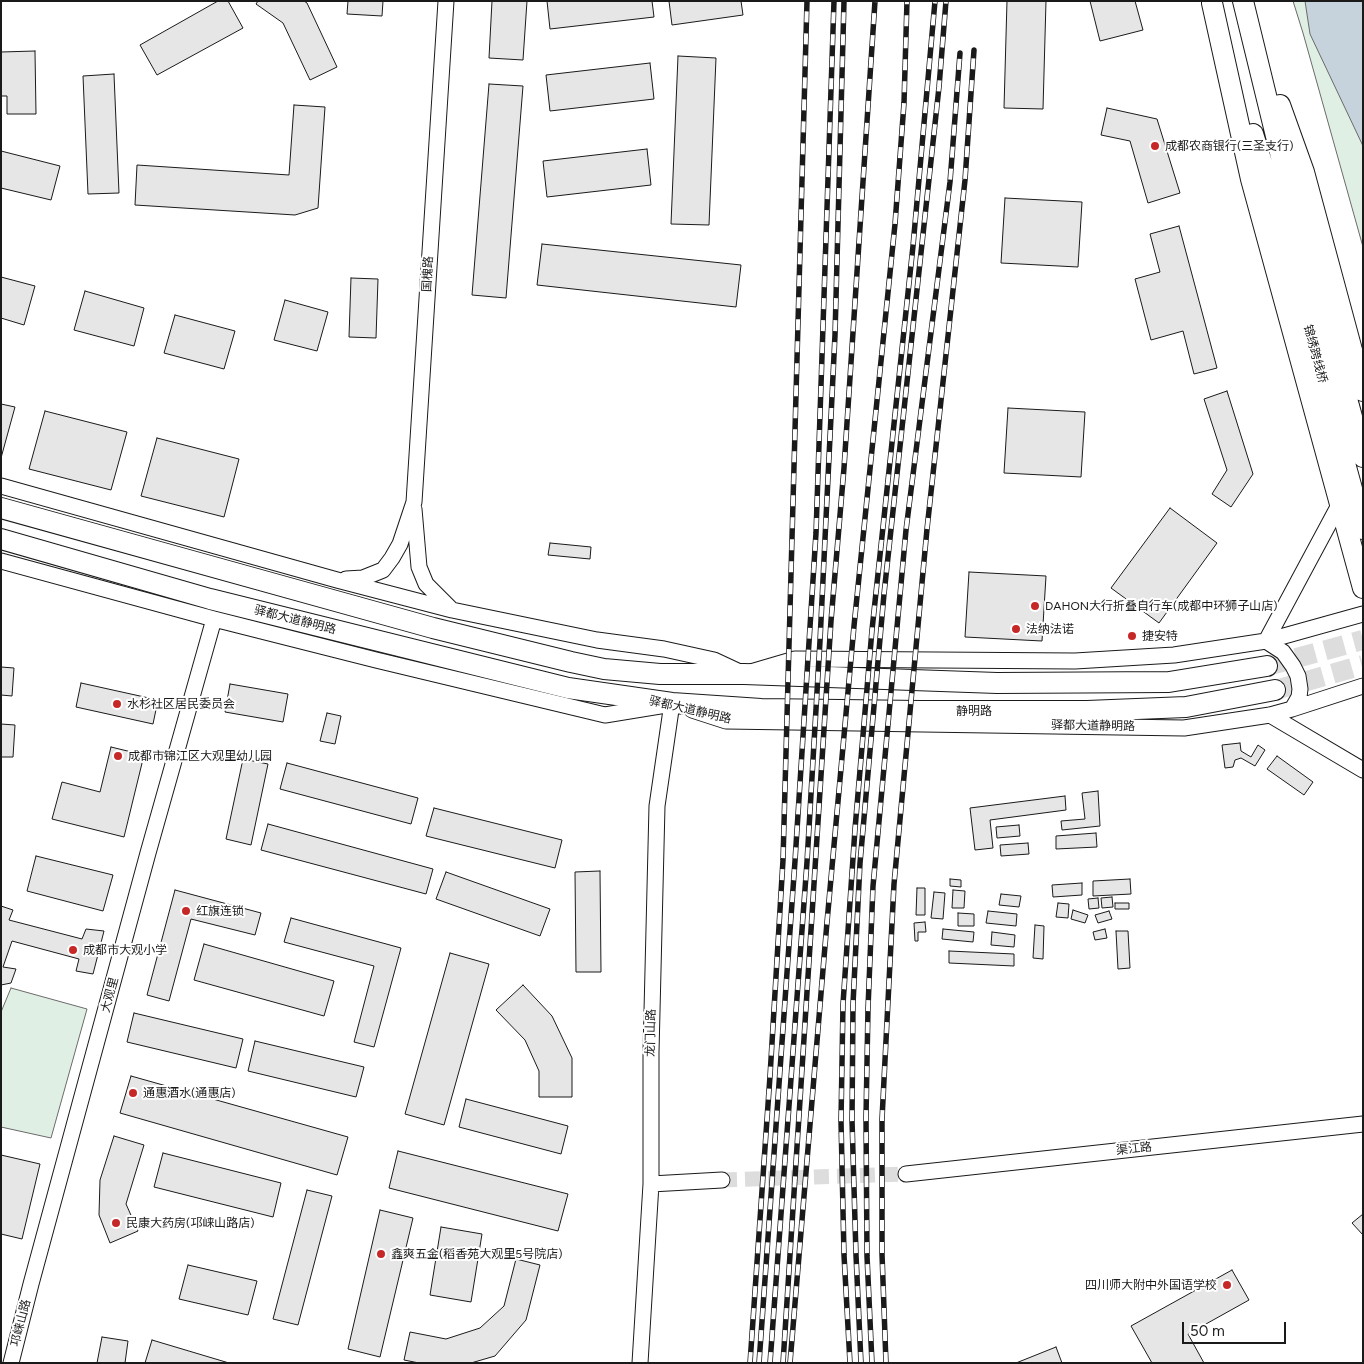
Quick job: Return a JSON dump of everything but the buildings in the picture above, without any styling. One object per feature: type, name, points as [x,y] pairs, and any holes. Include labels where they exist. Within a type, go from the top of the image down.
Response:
[{"type":"main road","points":[[1244,1],[1276,176]]},
{"type":"main road","points":[[1244,1],[1304,172],[1363,391]]},
{"type":"main road","points":[[1212,2],[1276,176]]},
{"type":"main road","points":[[1212,2],[1251,179],[1363,588]]},
{"type":"main road","name":"锦绣跨线桥","points":[[1276,176],[1363,457]]},
{"type":"main road","name":"锦绣跨线桥","points":[[1276,176],[1363,530]]},
{"type":"main road","points":[[1,508],[433,628],[604,669],[660,674],[744,674],[997,683],[1169,682],[1267,666]]},
{"type":"main road","name":"驿都大道静明路","points":[[1,539],[210,599],[568,688],[672,704]]},
{"type":"main road","name":"静明路","points":[[672,704],[761,709],[1088,711],[1186,707],[1274,690]]},
{"type":"street","name":"国槐路","points":[[337,580],[363,578],[383,570],[400,544],[414,502],[446,1]]},
{"type":"street","points":[[1,486],[337,580],[452,610],[597,640],[664,649],[714,660],[744,674],[795,659],[1075,661],[1174,655],[1266,641],[1363,614]]},
{"type":"street","points":[[414,502],[419,566],[426,584],[452,610]]},
{"type":"street","points":[[1266,641],[1339,505]]},
{"type":"street","points":[[1,561],[214,619],[376,660],[605,714],[672,704]]},
{"type":"street","name":"大观里","points":[[31,1284],[148,853],[214,619]]},
{"type":"street","points":[[1266,641],[1283,652],[1298,676],[1299,697],[1292,709]]},
{"type":"street","name":"驿都大道静明路","points":[[672,704],[726,721],[1184,728],[1270,715],[1363,686]]},
{"type":"street","name":"龙门山路","points":[[640,1363],[651,1184],[651,1052],[657,806],[672,704]]},
{"type":"street","points":[[1270,715],[1363,770]]},
{"type":"street","name":"渠江路","points":[[906,1174],[1363,1124]]},
{"type":"street","points":[[651,1184],[722,1180]]},
{"type":"street","name":"邛崃山路","points":[[11,1363],[31,1284]]},
{"type":"green space","points":[[1293,1],[1363,1],[1363,247],[1303,33]]},
{"type":"green space","points":[[11,988],[87,1009],[51,1138],[1,1127],[1,1012]]},
{"type":"shaded area","points":[[1305,1],[1363,1],[1363,146],[1310,34]]},
{"type":"tunnel","points":[[1267,666],[1363,640]]},
{"type":"tunnel","points":[[1275,690],[1363,665]]},
{"type":"tunnel","points":[[722,1180],[906,1174]]},
{"type":"railway","points":[[750,1363],[783,860],[807,1]]},
{"type":"railway","points":[[759,1363],[795,861],[816,533],[834,1]]},
{"type":"railway","points":[[770,1363],[807,862],[820,641],[835,335],[844,1]]},
{"type":"railway","points":[[783,1363],[831,621],[844,468],[875,1]]},
{"type":"railway","points":[[790,1363],[854,626],[895,224],[904,103],[907,1]]},
{"type":"railway","points":[[850,1363],[844,1255],[841,1121],[843,1004],[855,829],[872,630],[913,246],[935,1]]},
{"type":"railway","points":[[861,1363],[852,1120],[853,1004],[860,863],[884,594],[939,87],[946,1]]},
{"type":"railway","points":[[886,1363],[882,1254],[882,1119],[894,884],[927,529],[965,180],[974,50]]},
{"type":"railway","points":[[872,1363],[867,1256],[866,1117],[873,886],[906,530],[950,182],[960,53]]},
{"type":"place","name":"成都农商银行(三圣支行)","points":[[1155,146]]},
{"type":"place","name":"DAHON大行折叠自行车(成都中环狮子山店)","points":[[1035,606]]},
{"type":"place","name":"法纳法诺","points":[[1016,629]]},
{"type":"place","name":"捷安特","points":[[1132,636]]},
{"type":"place","name":"水杉社区居民委员会","points":[[117,704]]},
{"type":"place","name":"成都市锦江区大观里幼儿园","points":[[118,756]]},
{"type":"place","name":"红旗连锁","points":[[186,911]]},
{"type":"place","name":"成都市大观小学","points":[[73,950]]},
{"type":"place","name":"通惠酒水(通惠店)","points":[[133,1093]]},
{"type":"place","name":"民康大药房(邛崃山路店)","points":[[116,1223]]},
{"type":"place","name":"鑫爽五金(稻香苑大观里5号院店)","points":[[381,1254]]},
{"type":"place","name":"四川师大附中外国语学校","points":[[1227,1285]]}]
